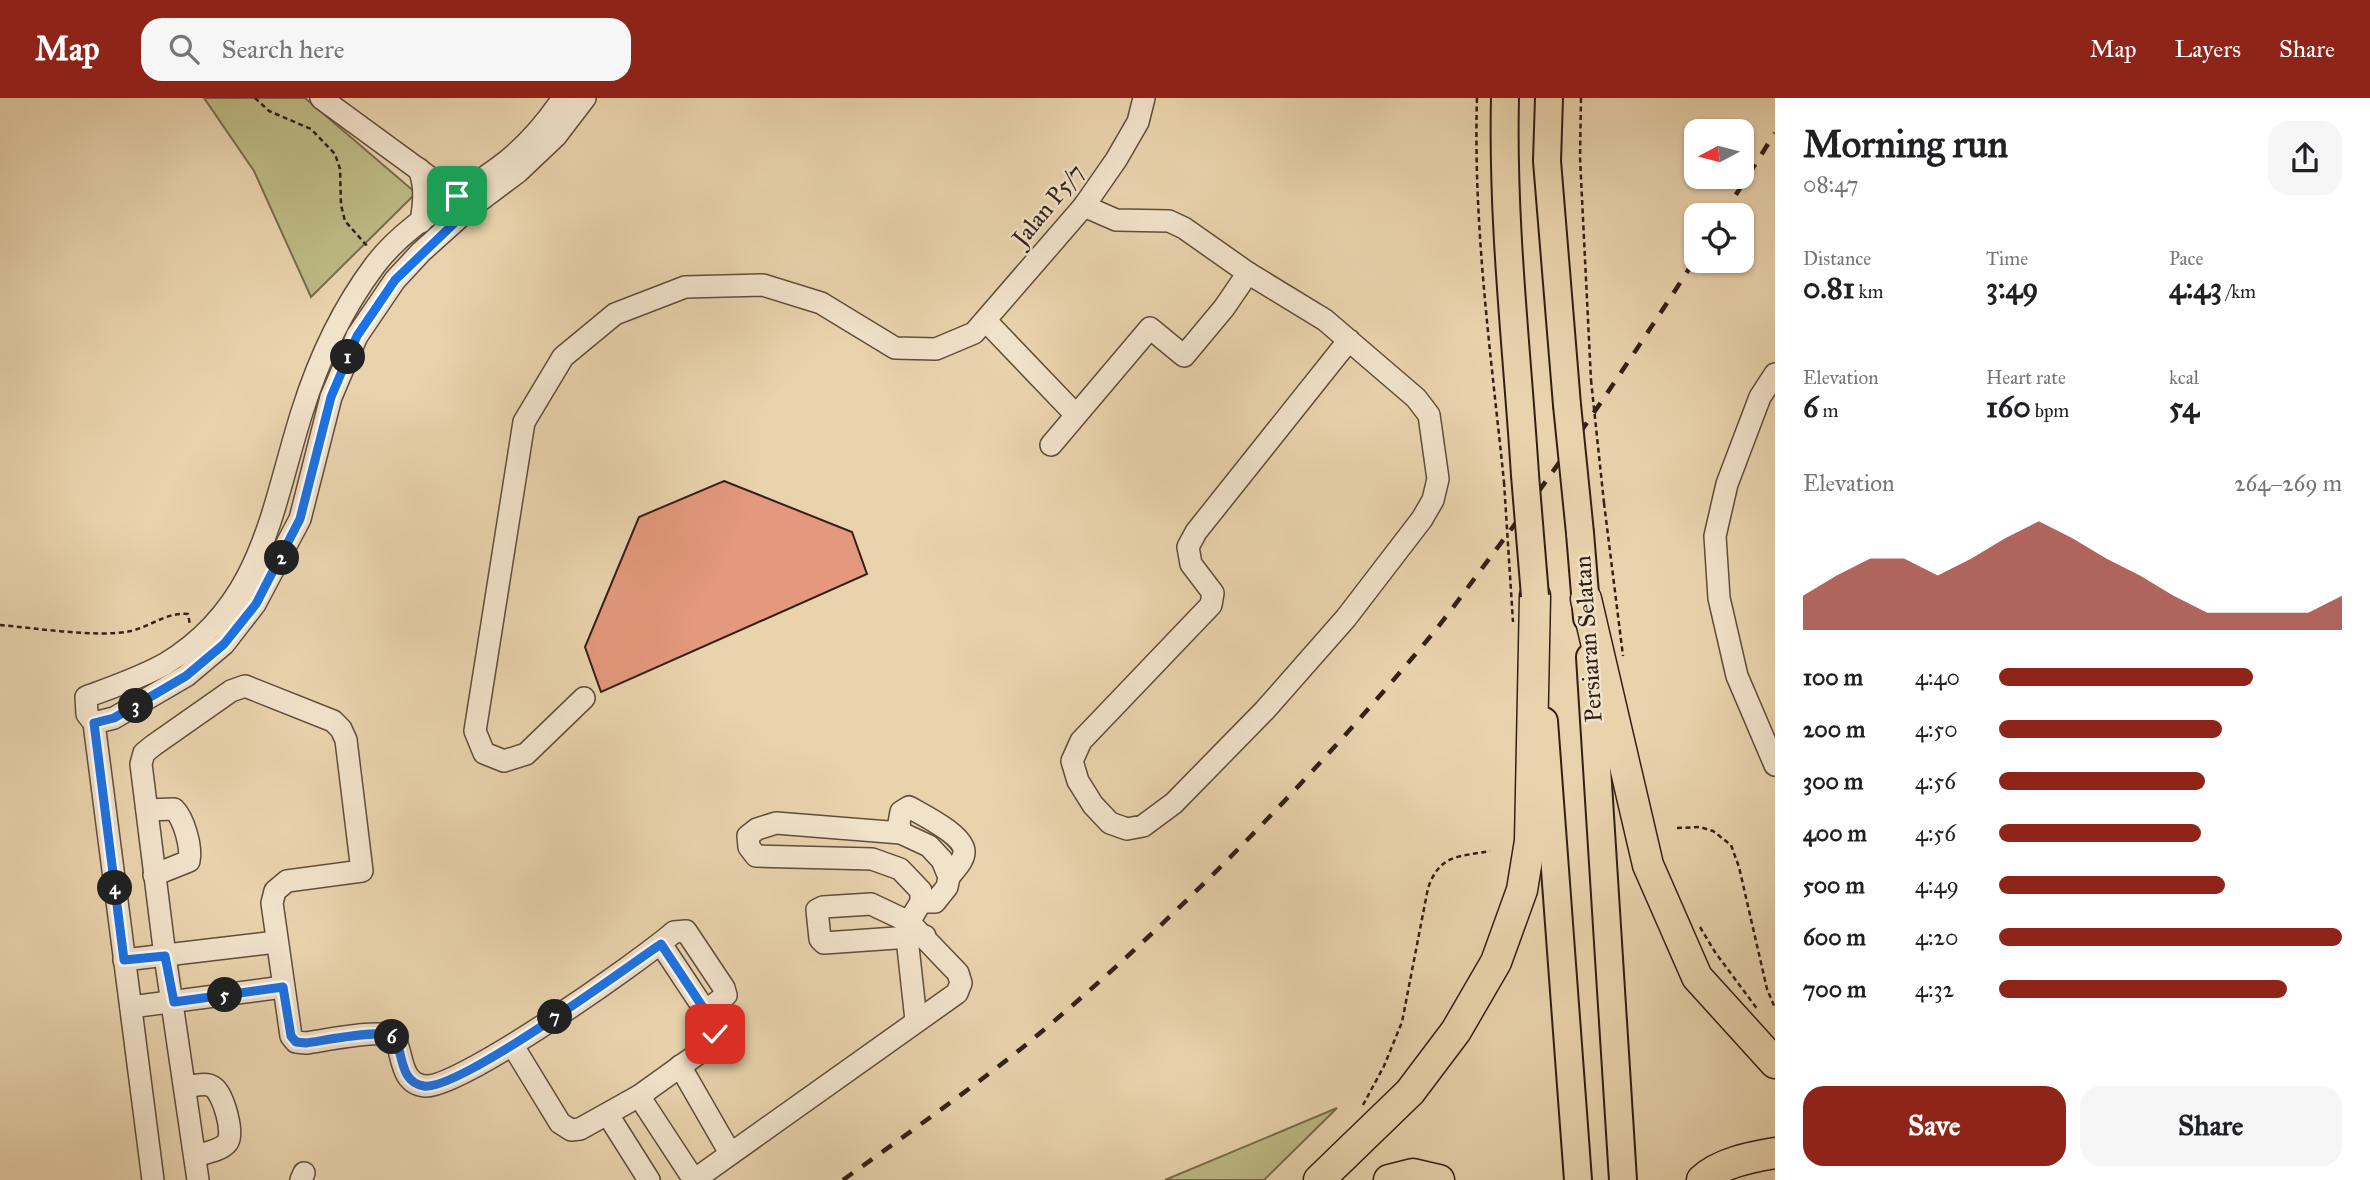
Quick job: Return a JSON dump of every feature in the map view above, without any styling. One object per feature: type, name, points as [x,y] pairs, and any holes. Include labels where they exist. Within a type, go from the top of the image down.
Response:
[{"type":"highway","points":[[1319,1180],[1410,1092],[1456,1031],[1496,962],[1521,890],[1530,841],[1535,596]]},
{"type":"highway","points":[[1586,599],[1648,865],[1697,978],[1775,1063]]},
{"type":"highway","points":[[1702,1180],[1708,1174],[1750,1158],[1775,1153]]},
{"type":"highway","points":[[1390,1180],[1413,1174],[1439,1180]]},
{"type":"main road","name":"Persiaran Selatan","points":[[1505,98],[1514,479],[1535,596],[1578,1180]]},
{"type":"main road","name":"Persiaran Selatan","points":[[1549,98],[1547,161],[1586,599],[1623,1180]]},
{"type":"street","points":[[321,98],[463,202]]},
{"type":"street","points":[[94,723],[114,718],[186,676],[224,644],[256,604],[300,519],[331,397],[357,336],[395,280],[463,202],[541,130],[564,98]]},
{"type":"street","points":[[153,1180],[94,723],[87,714],[86,696],[133,680],[165,664],[211,628],[242,589],[262,548],[317,367],[346,310],[375,265],[402,236],[421,222],[518,172],[556,136],[585,98]]},
{"type":"street","name":"Jalan P5/7","points":[[980,327],[1084,206],[1138,122],[1144,98]]},
{"type":"street","points":[[419,169],[425,200],[421,222]]},
{"type":"street","points":[[1084,206],[1116,220],[1169,221],[1184,228],[1248,273],[1325,320],[1349,340],[1416,398],[1429,415],[1438,479],[1433,500],[1346,618],[1265,710],[1174,803],[1143,826],[1126,829],[1110,823],[1093,805],[1078,781],[1072,761],[1081,741],[1211,604],[1213,593],[1191,564],[1188,547],[1196,532],[1349,340]]},
{"type":"street","points":[[1051,445],[1150,328],[1184,356],[1224,308],[1248,273]]},
{"type":"street","points":[[584,698],[526,754],[504,761],[484,753],[475,731],[524,422],[564,357],[615,314],[685,287],[763,285],[821,303],[895,348],[936,349],[980,327],[1076,415]]},
{"type":"street","points":[[1775,374],[1760,397],[1727,484],[1715,536],[1719,598],[1737,676],[1775,765]]},
{"type":"street","points":[[198,1180],[174,1002],[165,956],[141,764],[144,753],[231,691],[245,686],[261,690],[333,721],[346,740],[362,872],[287,881],[275,891],[272,903],[291,1036],[296,1042],[390,1035],[394,1038],[401,1063],[412,1081],[422,1086],[436,1086],[513,1046],[661,944],[674,932],[686,931],[726,995],[705,1012],[714,1024],[713,1043],[639,1096],[580,1129],[571,1130],[560,1123],[513,1046]]},
{"type":"street","points":[[916,1020],[914,932],[921,891],[900,869],[872,859],[756,856],[749,847],[748,835],[776,822],[901,833],[901,812],[909,807],[951,832],[962,843],[965,852],[948,877],[947,887],[935,902],[921,902]]},
{"type":"street","points":[[146,810],[174,809],[179,814],[191,853],[189,861],[180,867],[154,875]]},
{"type":"street","points":[[639,1096],[694,1180],[957,993],[961,982],[958,973],[914,932]]},
{"type":"street","points":[[124,960],[276,942]]},
{"type":"street","points":[[131,1007],[283,987]]},
{"type":"street","points":[[680,1066],[730,1153]]},
{"type":"street","points":[[186,1087],[209,1084],[216,1088],[221,1094],[231,1132],[228,1142],[220,1148],[195,1156]]},
{"type":"street","points":[[608,1115],[649,1180]]},
{"type":"path","points":[[255,98],[269,111],[312,129],[335,154],[341,169],[341,205],[345,221],[370,248]]},
{"type":"path","points":[[1477,98],[1475,154],[1484,288],[1514,479],[1514,634]]},
{"type":"path","points":[[1581,98],[1580,158],[1591,380],[1623,657]]},
{"type":"path","points":[[0,625],[94,632],[131,631],[174,613],[188,614],[192,644]]},
{"type":"path","points":[[1677,828],[1700,827],[1713,831],[1731,845],[1775,1009]]},
{"type":"path","points":[[1361,1109],[1384,1066],[1402,1022],[1428,888],[1435,869],[1450,858],[1490,850]]},
{"type":"path","points":[[1698,923],[1715,952],[1765,1019]]},
{"type":"shaded area","points":[[204,98],[305,98],[416,193],[311,297],[254,171]]},
{"type":"shaded area","points":[[1337,1108],[1264,1180],[1165,1180]]},
{"type":"building","points":[[724,481],[852,532],[867,574],[601,692],[585,647],[639,517]]},
{"type":"railway","points":[[1731,203],[1775,133]]},
{"type":"railway","points":[[843,1180],[1000,1065],[1076,1002],[1183,904],[1286,800],[1383,692],[1454,606],[1573,443],[1686,273]]},
{"type":"route","points":[[457,196],[470,208],[421,252],[395,280],[357,336],[331,397],[311,467],[300,519],[256,604],[224,644],[186,676],[114,718],[94,723],[124,960],[165,956],[174,1002],[283,987],[291,1036],[296,1042],[390,1035],[394,1038],[401,1063],[412,1081],[422,1086],[436,1086],[513,1046],[661,944],[714,1024],[715,1034]]}]
